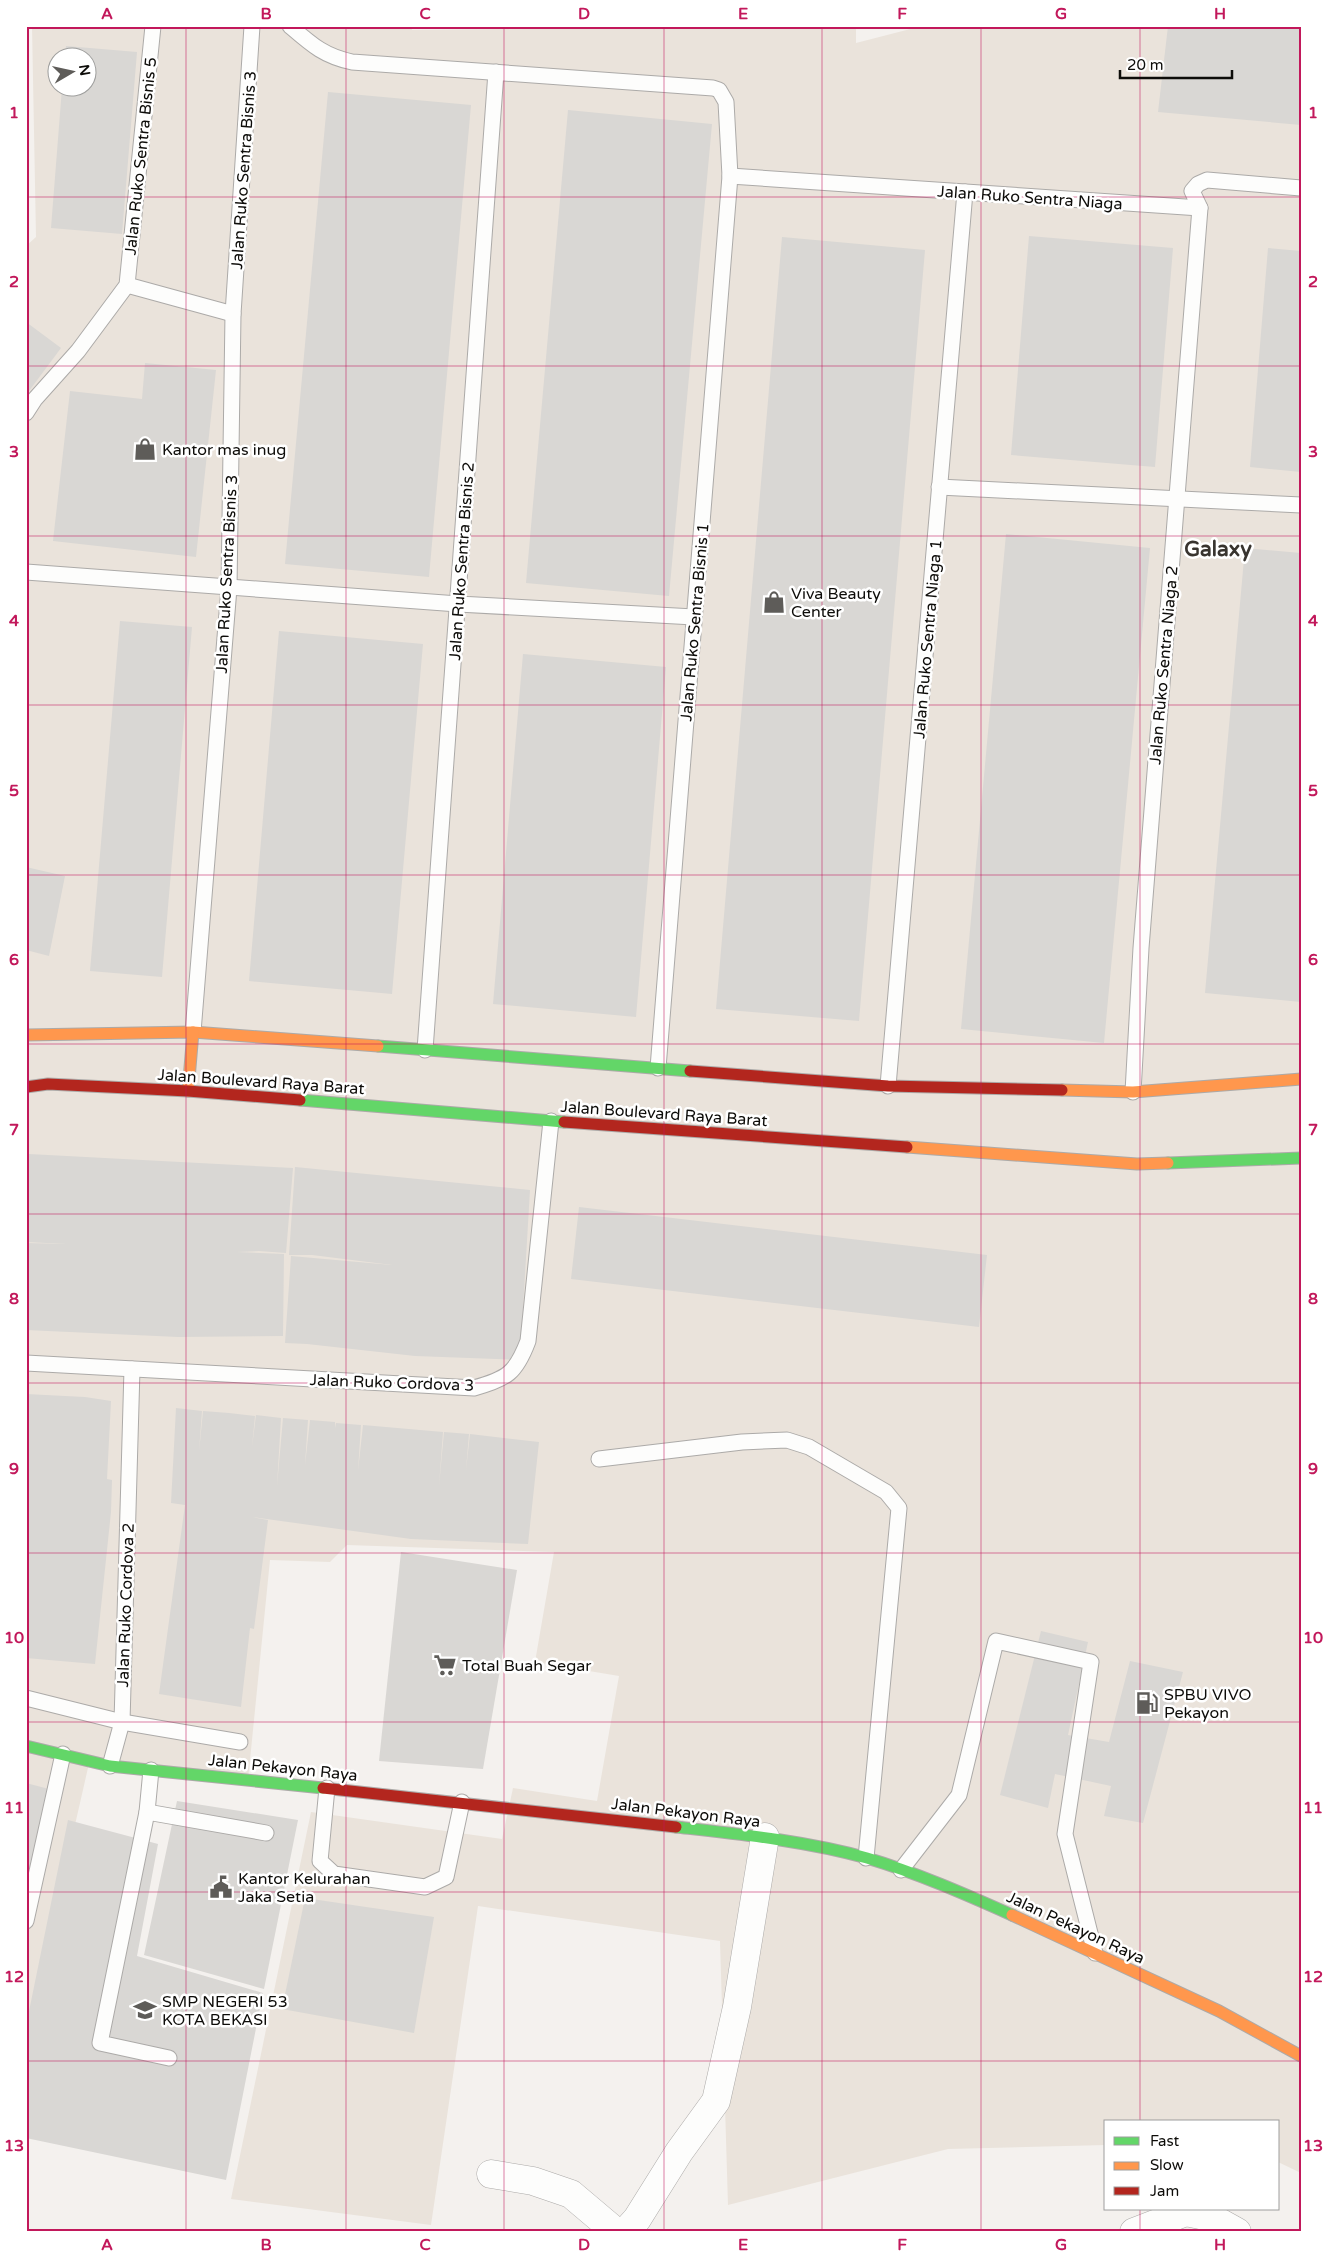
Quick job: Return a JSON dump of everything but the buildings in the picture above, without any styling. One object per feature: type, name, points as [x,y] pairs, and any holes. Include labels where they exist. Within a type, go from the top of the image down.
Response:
[{"type":"main road","points":[[28,1033],[193,1032],[888,1086],[1133,1092],[1301,1079]]},
{"type":"main road","points":[[188,1091],[193,1032]]},
{"type":"main road","name":"Jalan Boulevard Raya Barat","points":[[26,1087],[48,1084],[188,1091],[551,1121],[1137,1164],[1301,1158]]},
{"type":"main road","name":"Jalan Pekayon Raya","points":[[26,1746],[110,1766],[462,1802],[765,1837],[866,1858],[947,1886],[1095,1953],[1218,2011],[1301,2056]]},
{"type":"street","points":[[491,2174],[533,2181],[571,2194],[617,2232],[627,2230],[637,2219],[679,2152],[716,2101],[737,2007],[765,1837]]},
{"type":"street","points":[[1134,2232],[1186,2212],[1210,2217],[1237,2232]]},
{"type":"lane","name":"Jalan Ruko Sentra Bisnis 5","points":[[127,285],[153,26]]},
{"type":"lane","name":"Jalan Ruko Sentra Bisnis 3","points":[[193,1032],[229,588],[233,314],[252,26]]},
{"type":"lane","points":[[290,26],[314,48],[334,58],[352,62],[496,72]]},
{"type":"lane","name":"Jalan Ruko Sentra Bisnis 1","points":[[496,72],[719,90],[726,102],[730,176],[658,1068]]},
{"type":"lane","name":"Jalan Ruko Sentra Bisnis 2","points":[[425,1050],[496,72]]},
{"type":"lane","name":"Jalan Ruko Sentra Niaga","points":[[730,176],[1200,208]]},
{"type":"lane","points":[[1200,208],[1192,191],[1198,184],[1207,180],[1301,188]]},
{"type":"lane","name":"Jalan Ruko Sentra Niaga 1","points":[[888,1086],[965,192]]},
{"type":"lane","name":"Jalan Ruko Sentra Niaga 2","points":[[1133,1092],[1141,948],[1200,208]]},
{"type":"lane","points":[[26,413],[78,351],[127,285],[233,314]]},
{"type":"lane","points":[[940,487],[1301,505]]},
{"type":"lane","points":[[26,572],[458,604],[694,617]]},
{"type":"lane","name":"Jalan Ruko Cordova 3","points":[[26,1363],[474,1388],[507,1377],[520,1362],[528,1341],[551,1121]]},
{"type":"lane","name":"Jalan Ruko Cordova 2","points":[[110,1766],[122,1722],[132,1369]]},
{"type":"lane","points":[[599,1459],[695,1446],[787,1440],[809,1447],[886,1492],[899,1508],[866,1858]]},
{"type":"lane","points":[[901,1870],[959,1795],[996,1641],[1091,1662],[1065,1834],[1095,1953]]},
{"type":"lane","points":[[26,1698],[122,1722],[240,1742]]},
{"type":"lane","points":[[26,1921],[63,1754]]},
{"type":"lane","points":[[151,1770],[147,1812],[100,2043],[169,2058]]},
{"type":"lane","points":[[327,1788],[320,1861],[334,1874],[425,1887],[446,1877],[462,1802]]},
{"type":"lane","points":[[147,1812],[266,1833]]},
{"type":"shaded area","points":[[32,26],[411,26],[412,30],[634,28],[635,26],[856,26],[856,43],[922,26],[1301,26],[1301,2173],[1280,2163],[1280,2120],[1104,2120],[1104,2145],[948,2149],[728,2205],[720,1941],[478,1906],[431,2225],[231,2199],[311,1812],[502,1839],[513,1788],[597,1801],[619,1676],[535,1662],[554,1552],[347,1545],[330,1562],[270,1560],[248,1780],[90,1759],[26,2040],[26,246],[36,237]]},
{"type":"traffic: fast","points":[[378,1046],[690,1071]]},
{"type":"traffic: fast","points":[[300,1100],[564,1122]]},
{"type":"traffic: fast","points":[[1168,1163],[1301,1158]]},
{"type":"traffic: fast","points":[[26,1746],[110,1766],[323,1788]]},
{"type":"traffic: fast","points":[[676,1827],[748,1835],[821,1847],[867,1858],[922,1877],[1012,1915]]},
{"type":"traffic: slow","points":[[26,1035],[193,1032],[378,1046]]},
{"type":"traffic: slow","points":[[188,1091],[193,1032]]},
{"type":"traffic: slow","points":[[1062,1090],[1133,1092],[1301,1079]]},
{"type":"traffic: slow","points":[[907,1147],[1137,1164],[1168,1163]]},
{"type":"traffic: slow","points":[[1012,1915],[1219,2011],[1301,2056]]},
{"type":"traffic: jam","points":[[690,1071],[888,1086],[1062,1090]]},
{"type":"traffic: jam","points":[[26,1087],[48,1084],[188,1091],[300,1100]]},
{"type":"traffic: jam","points":[[564,1122],[907,1147]]},
{"type":"traffic: jam","points":[[323,1788],[676,1827]]},
{"type":"place","name":"Kantor mas inug","points":[[145,449]]},
{"type":"place","name":"Viva Beauty Center","points":[[774,602]]},
{"type":"place","name":"Total Buah Segar","points":[[445,1665]]},
{"type":"place","name":"SPBU VIVO Pekayon","points":[[1147,1703]]},
{"type":"place","name":"Kantor Kelurahan Jaka Setia","points":[[221,1887]]},
{"type":"place","name":"SMP NEGERI 53 KOTA BEKASI","points":[[145,2010]]},
{"type":"district","name":"Galaxy","points":[[1218,549]]}]
